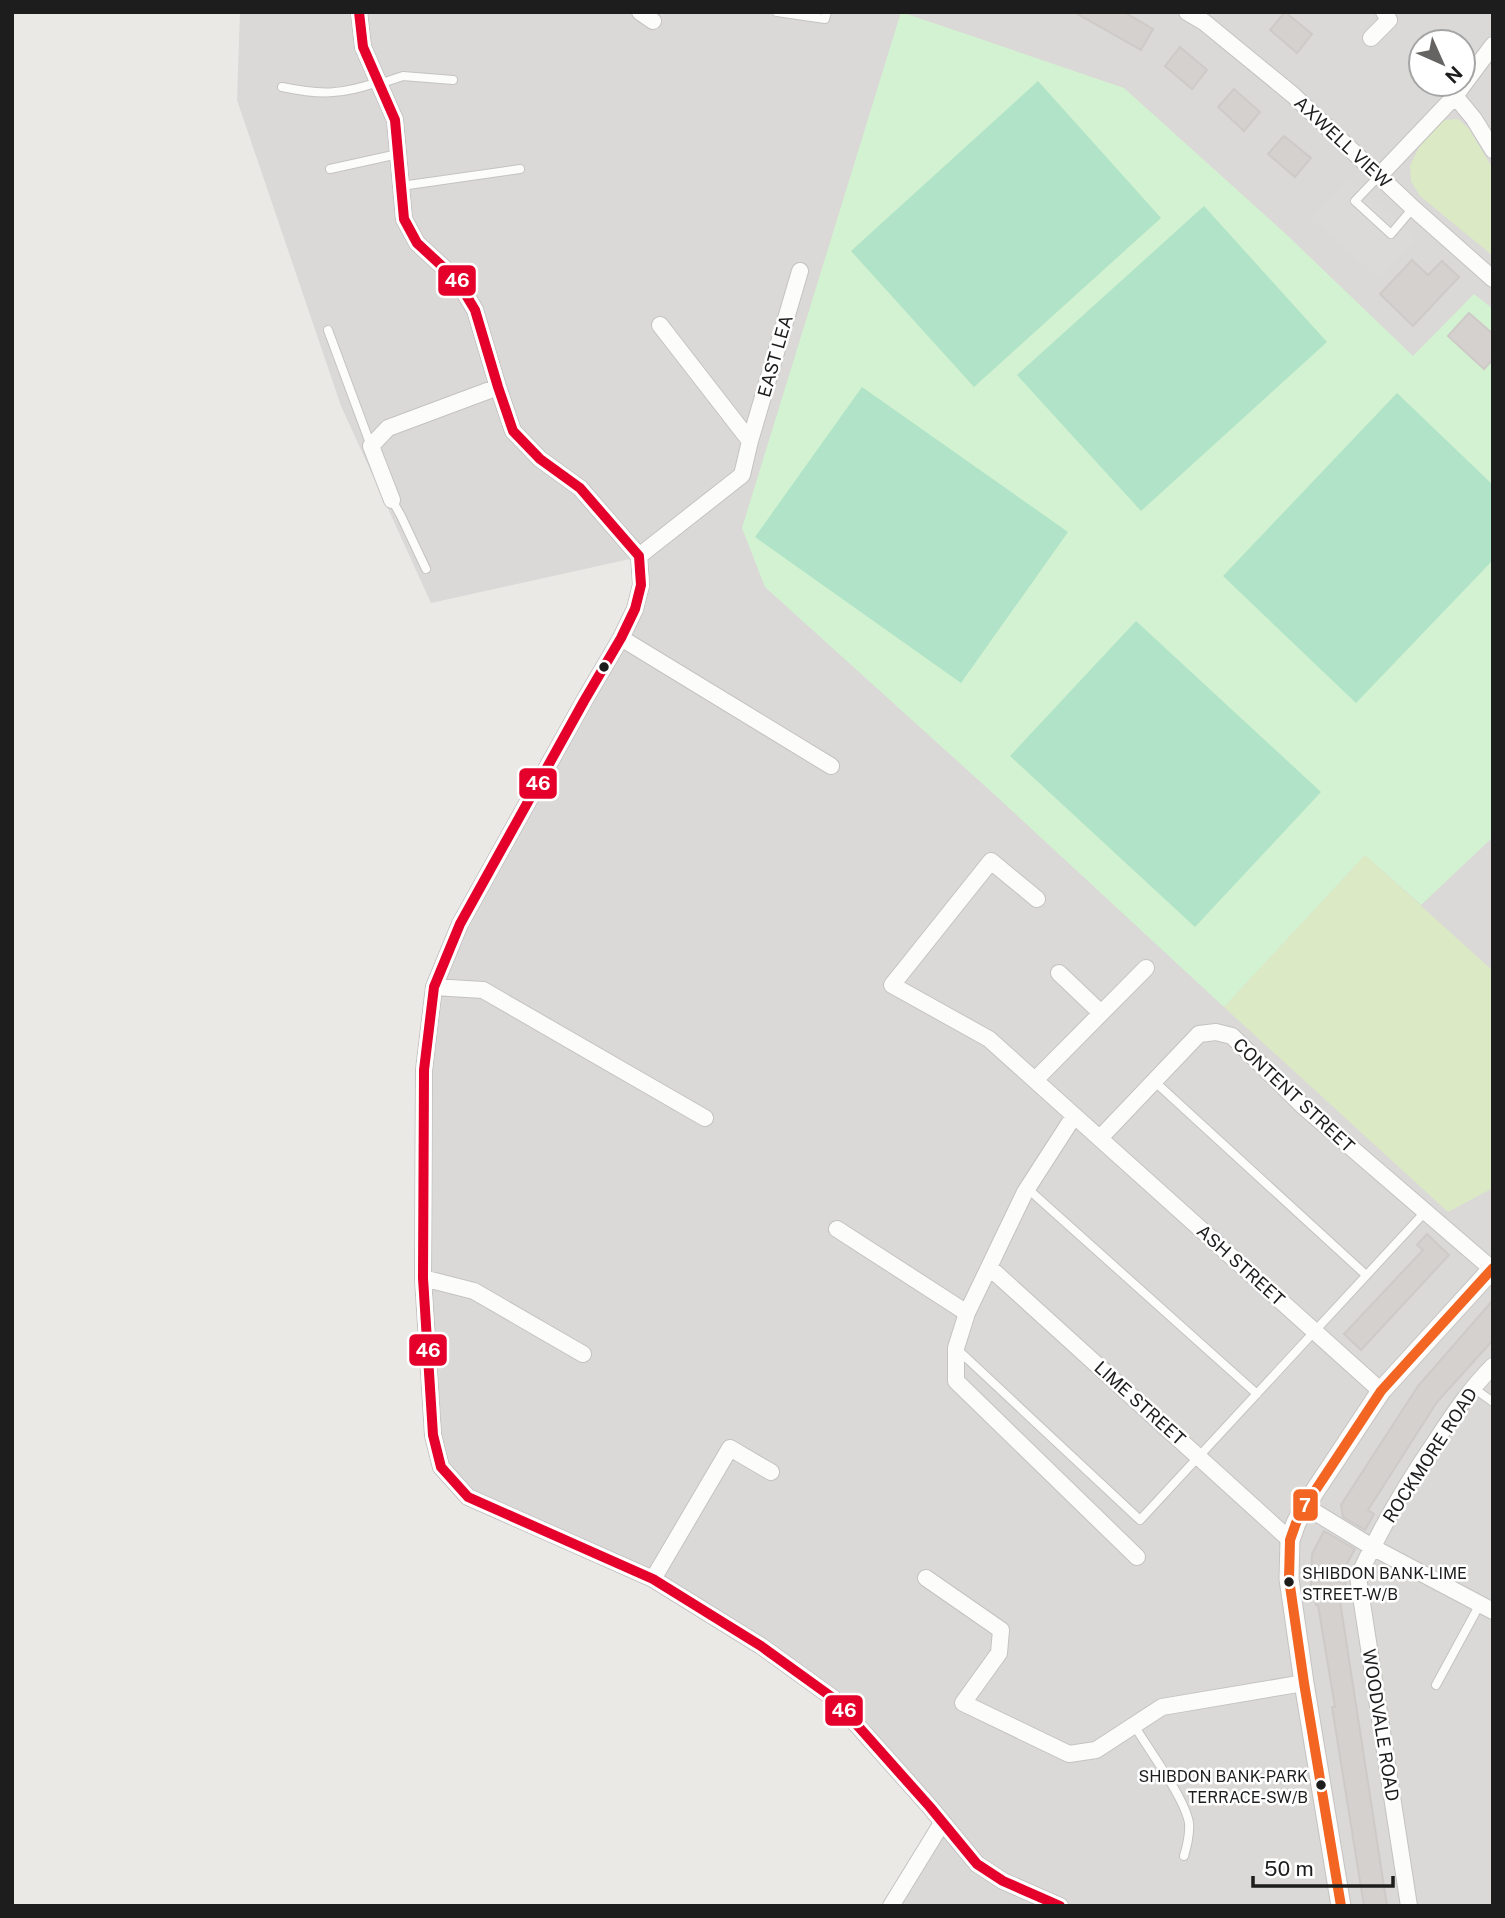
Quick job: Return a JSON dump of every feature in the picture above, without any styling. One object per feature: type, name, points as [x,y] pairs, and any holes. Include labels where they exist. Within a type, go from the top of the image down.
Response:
[{"type":"street","points":[[359,12],[363,47],[395,120],[404,219],[417,243],[457,280],[475,310],[513,431],[540,459],[580,488],[639,556],[641,585],[635,609],[621,638],[460,924],[434,987],[424,1070],[423,1278],[433,1435],[441,1467],[468,1497],[653,1579],[761,1646],[833,1698],[977,1864],[1003,1881],[1060,1906]]},
{"type":"street","name":"AXWELL VIEW","points":[[1187,12],[1204,22],[1293,95],[1493,279]]},
{"type":"street","points":[[1371,38],[1389,20],[1384,12]]},
{"type":"street","points":[[1477,66],[1493,45]]},
{"type":"street","points":[[1379,176],[1453,98]]},
{"type":"street","points":[[1457,98],[1474,119],[1493,150]]},
{"type":"street","name":"EAST LEA","points":[[639,556],[742,475],[800,271]]},
{"type":"street","points":[[660,325],[750,440]]},
{"type":"street","points":[[392,500],[371,446],[388,428],[498,387]]},
{"type":"street","points":[[621,638],[831,766]]},
{"type":"street","name":"ASH STREET","points":[[1037,899],[991,861],[892,985],[989,1039],[1381,1391]]},
{"type":"street","points":[[1035,1080],[1146,968]]},
{"type":"street","points":[[1059,973],[1101,1013]]},
{"type":"street","points":[[434,987],[482,990],[705,1118]]},
{"type":"street","name":"CONTENT STREET","points":[[1100,1138],[1199,1034],[1216,1032],[1232,1036],[1304,1107],[1492,1269]]},
{"type":"street","points":[[1074,1116],[1028,1188],[967,1313],[956,1348],[956,1381],[1137,1557]]},
{"type":"street","points":[[836,1229],[967,1313]]},
{"type":"street","name":"LIME STREET","points":[[989,1267],[1290,1539]]},
{"type":"street","points":[[1341,1906],[1289,1579],[1290,1539],[1305,1507],[1381,1391],[1492,1269]]},
{"type":"street","points":[[423,1278],[474,1291],[583,1354]]},
{"type":"street","name":"ROCKMORE ROAD","points":[[1372,1547],[1414,1473],[1472,1387],[1493,1366]]},
{"type":"street","points":[[653,1579],[730,1448],[771,1472]]},
{"type":"street","points":[[1305,1507],[1372,1547],[1486,1608]]},
{"type":"street","name":"WOODVALE ROAD","points":[[1372,1547],[1358,1577],[1409,1906]]},
{"type":"street","points":[[926,1578],[1001,1630],[999,1653],[963,1703],[1069,1754],[1096,1750],[1162,1707],[1304,1683]]},
{"type":"street","points":[[891,1906],[942,1823]]},
{"type":"lane","points":[[777,12],[825,19],[827,12]]},
{"type":"lane","points":[[282,87],[306,92],[335,92],[353,91],[403,76],[453,80]]},
{"type":"lane","points":[[330,169],[398,154]]},
{"type":"lane","points":[[401,186],[520,169]]},
{"type":"lane","points":[[1379,176],[1355,201],[1391,234],[1413,208]]},
{"type":"lane","points":[[328,330],[371,446]]},
{"type":"lane","points":[[392,500],[426,569]]},
{"type":"lane","points":[[1154,1081],[1366,1275]]},
{"type":"lane","points":[[1028,1188],[1257,1394]]},
{"type":"lane","points":[[956,1348],[1140,1520],[1425,1212]]},
{"type":"lane","points":[[1472,1387],[1493,1402]]},
{"type":"lane","points":[[1436,1685],[1486,1608]]},
{"type":"lane","points":[[1134,1725],[1184,1807],[1189,1824],[1184,1856]]},
{"type":"shaded area","points":[[240,12],[1493,12],[1493,1906],[891,1906],[942,1823],[833,1698],[653,1579],[468,1497],[441,1467],[423,1278],[434,987],[641,585],[639,557],[431,603],[341,406],[237,100]]},
{"type":"shaded area","points":[[1349,177],[1417,238],[1377,278],[1309,217]]},
{"type":"green space","points":[[901,12],[1124,88],[1288,236],[1413,356],[1474,294],[1493,309],[1493,837],[1421,905],[1365,855],[1224,1007],[765,587],[742,528]]},
{"type":"green space","points":[[1038,81],[1161,218],[974,387],[851,251]]},
{"type":"green space","points":[[1458,119],[1469,129],[1493,169],[1493,256],[1420,196],[1411,181],[1410,166],[1419,147],[1444,120]]},
{"type":"green space","points":[[1204,206],[1327,342],[1141,511],[1017,375]]},
{"type":"green space","points":[[862,387],[1068,532],[961,683],[755,537]]},
{"type":"green space","points":[[1397,393],[1493,485],[1493,560],[1356,703],[1223,576]]},
{"type":"green space","points":[[1136,621],[1321,792],[1195,927],[1010,756]]},
{"type":"green space","points":[[1365,855],[1493,971],[1493,1188],[1448,1212],[1224,1007]]},
{"type":"building","points":[[1074,12],[1124,12],[1153,29],[1141,50]]},
{"type":"building","points":[[1285,12],[1312,34],[1297,53],[1270,30]]},
{"type":"building","points":[[1180,47],[1207,70],[1192,89],[1165,66]]},
{"type":"building","points":[[1234,89],[1260,112],[1244,131],[1218,107]]},
{"type":"building","points":[[1284,136],[1311,158],[1295,177],[1268,154]]},
{"type":"building","points":[[1412,260],[1428,275],[1442,261],[1459,277],[1413,326],[1380,294]]},
{"type":"building","points":[[1469,313],[1493,334],[1493,359],[1484,369],[1448,336]]},
{"type":"building","points":[[1427,1234],[1449,1255],[1361,1350],[1344,1334],[1423,1250],[1417,1245]]},
{"type":"building","points":[[1493,1300],[1493,1340],[1437,1402],[1368,1510],[1374,1514],[1365,1530],[1343,1517],[1341,1505],[1418,1386]]},
{"type":"building","points":[[1324,1531],[1355,1549],[1344,1569],[1347,1600],[1340,1601],[1387,1906],[1364,1906],[1332,1707],[1335,1707],[1318,1605],[1311,1586],[1312,1554]]},
{"type":"transit line","name":"46","points":[[359,12],[363,47],[395,120],[404,219],[417,243],[457,280],[475,310],[513,431],[540,459],[580,488],[639,556],[641,585],[635,609],[621,638],[460,924],[434,987],[424,1070],[423,1278],[433,1435],[441,1467],[468,1497],[653,1579],[761,1646],[833,1698],[977,1864],[1003,1881],[1060,1906]]},
{"type":"transit line","name":"7","points":[[1341,1906],[1289,1579],[1290,1540],[1305,1506],[1381,1391],[1493,1268]]},
{"type":"place","name":"SHIBDON BANK-LIME STREET-W/B","points":[[1289,1582]]},
{"type":"place","name":"SHIBDON BANK-PARK TERRACE-SW/B","points":[[1321,1785]]}]
